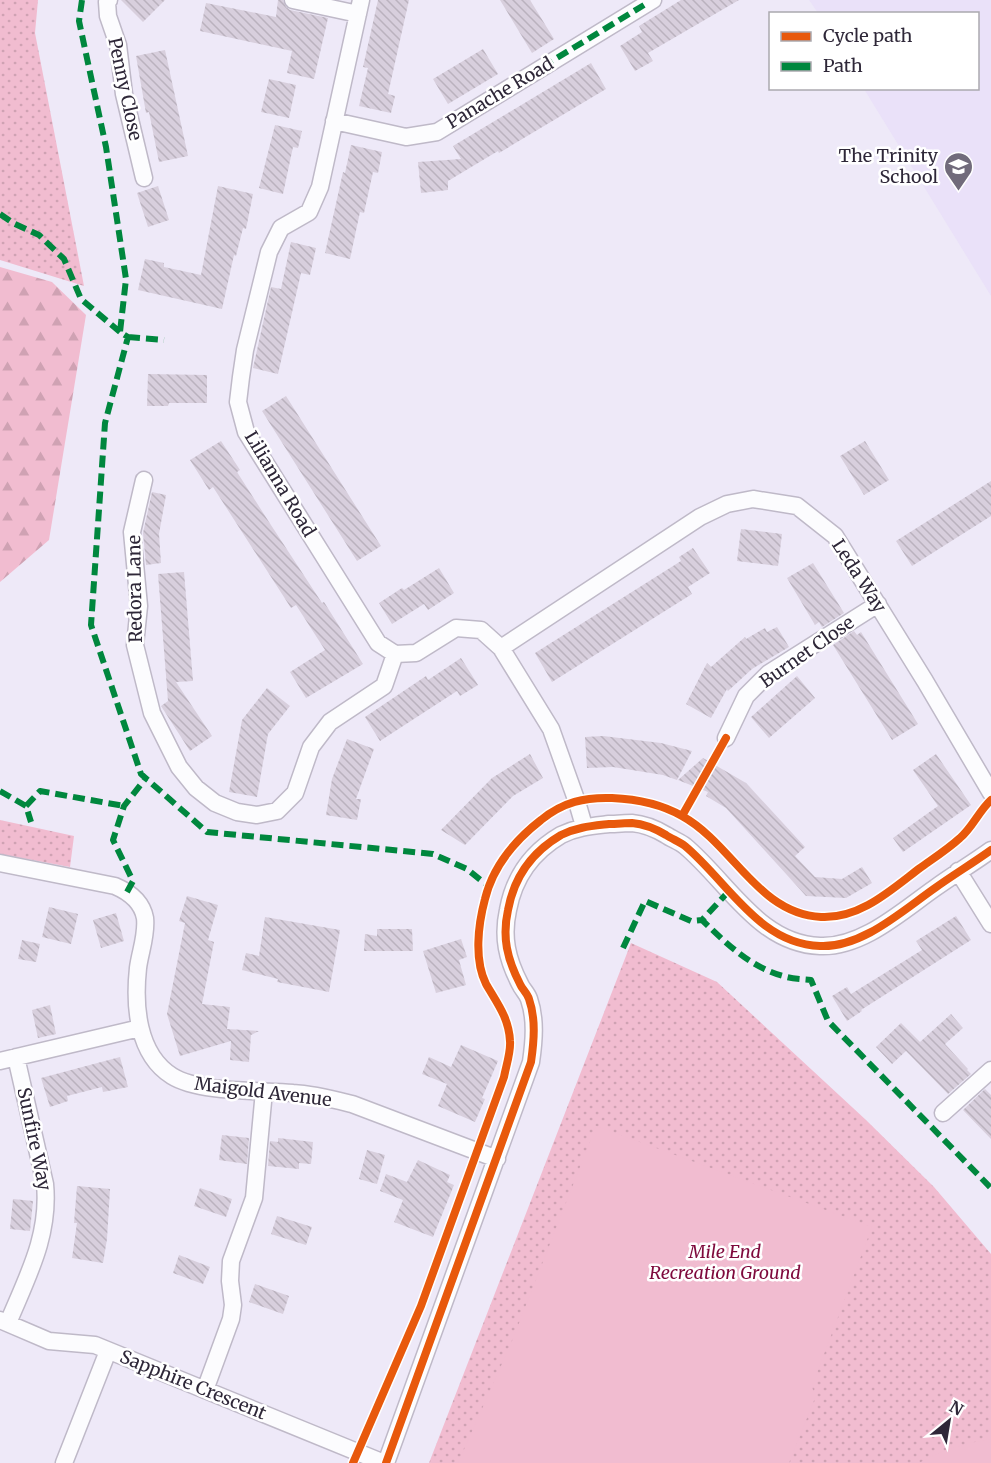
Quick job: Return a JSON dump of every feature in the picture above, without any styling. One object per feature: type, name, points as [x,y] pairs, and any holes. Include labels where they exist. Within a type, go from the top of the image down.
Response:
[{"type":"street","name":"Penny Close","points":[[109,0],[107,2],[108,16],[118,45],[124,94],[144,178]]},
{"type":"street","points":[[292,0],[360,7]]},
{"type":"street","name":"Panache Road","points":[[334,121],[406,137],[437,132],[653,0]]},
{"type":"street","name":"Lilianna Road","points":[[360,7],[320,187],[309,212],[281,228],[268,252],[245,350],[238,402],[246,432],[378,643],[395,654]]},
{"type":"street","name":"Redora Lane","points":[[144,480],[132,532],[139,606],[135,645],[152,713],[179,767],[196,788],[214,802],[237,812],[257,815],[277,810],[295,794],[311,747],[330,722],[384,686],[395,654]]},
{"type":"street","name":"Leda Way","points":[[501,648],[700,517],[727,504],[753,499],[797,506],[835,536],[991,793]]},
{"type":"street","name":"Burnet Close","points":[[726,738],[746,696],[769,673],[878,604]]},
{"type":"street","points":[[395,654],[416,653],[456,628],[481,630],[501,648],[551,729],[584,826]]},
{"type":"street","points":[[385,1463],[526,1080],[534,1044],[534,1025],[528,997],[506,952],[504,933],[510,898],[523,870],[535,855],[550,842],[569,831],[584,826],[633,823],[656,829],[684,845],[761,922],[783,938],[802,945],[839,945],[857,939],[913,905],[958,871],[991,850]]},
{"type":"street","name":"Maigold Avenue","points":[[0,863],[115,886],[133,896],[145,919],[137,989],[140,1028],[151,1055],[164,1071],[196,1086],[295,1093],[351,1104],[497,1159]]},
{"type":"street","points":[[958,871],[991,924]]},
{"type":"street","points":[[8,1059],[140,1028]]},
{"type":"street","name":"Sunfire Way","points":[[4,1322],[43,1236],[46,1201],[45,1184],[8,1059]]},
{"type":"street","points":[[944,1113],[991,1070]]},
{"type":"street","points":[[205,1390],[232,1312],[231,1261],[254,1198],[264,1091]]},
{"type":"street","name":"Sapphire Crescent","points":[[4,1322],[49,1341],[95,1345],[385,1463]]},
{"type":"street","points":[[64,1463],[108,1351]]},
{"type":"shaded area","name":"The Trinity School","points":[[809,0],[991,0],[991,296],[865,90],[979,90],[979,12],[817,12]]},
{"type":"green space","points":[[0,0],[38,0],[35,33],[84,286],[0,260]]},
{"type":"green space","points":[[0,267],[52,282],[86,315],[49,540],[0,582]]},
{"type":"green space","points":[[0,820],[74,836],[70,867],[0,854]]},
{"type":"green space","name":"Mile End Recreation Ground","points":[[631,943],[717,982],[866,1120],[934,1187],[991,1254],[991,1463],[429,1463]]},
{"type":"green space","points":[[596,1126],[872,1227],[812,1386],[815,1398],[789,1463],[458,1463],[512,1341]]},
{"type":"green space","points":[[991,1439],[991,1463],[919,1463],[954,1448]]},
{"type":"building","points":[[121,0],[165,0],[143,22]]},
{"type":"building","points":[[278,0],[283,0],[290,10],[328,18],[314,79],[287,73],[292,51],[200,31],[206,3],[276,17]]},
{"type":"building","points":[[378,0],[409,0],[388,94],[395,96],[391,113],[359,106],[368,68],[363,67]]},
{"type":"building","points":[[500,0],[530,0],[554,39],[532,53]]},
{"type":"building","points":[[681,0],[739,0],[648,53],[653,61],[635,71],[620,46],[642,32],[639,26]]},
{"type":"building","points":[[483,49],[498,74],[448,104],[433,79]]},
{"type":"building","points":[[165,50],[188,156],[159,162],[149,112],[146,113],[136,56]]},
{"type":"building","points":[[591,63],[606,89],[448,181],[448,190],[421,193],[418,162],[461,159],[453,146]]},
{"type":"building","points":[[269,79],[296,85],[289,118],[261,112]]},
{"type":"building","points":[[275,125],[302,131],[298,148],[293,147],[283,194],[259,188]]},
{"type":"building","points":[[351,145],[382,152],[378,173],[373,172],[364,213],[360,212],[350,259],[325,253]]},
{"type":"building","points":[[158,186],[169,220],[148,227],[137,193]]},
{"type":"building","points":[[218,186],[253,194],[246,229],[243,228],[236,256],[234,255],[222,309],[138,290],[145,259],[164,263],[164,267],[201,275]]},
{"type":"building","points":[[291,242],[316,248],[310,275],[301,273],[278,374],[253,368],[271,287],[281,289]]},
{"type":"building","points":[[148,374],[207,375],[207,403],[169,403],[168,406],[147,406]]},
{"type":"building","points":[[286,396],[381,546],[357,561],[262,411]]},
{"type":"building","points":[[221,441],[240,470],[237,472],[363,664],[306,698],[290,672],[325,650],[296,605],[291,608],[213,487],[209,490],[190,460]]},
{"type":"building","points":[[865,441],[889,480],[864,495],[840,456]]},
{"type":"building","points":[[991,481],[991,516],[912,566],[896,541]]},
{"type":"building","points":[[152,492],[166,495],[159,534],[161,563],[146,565],[143,533]]},
{"type":"building","points":[[741,529],[782,534],[778,566],[737,561]]},
{"type":"building","points":[[693,548],[710,573],[688,587],[692,594],[552,682],[535,653],[681,561],[679,557]]},
{"type":"building","points":[[813,563],[844,613],[822,627],[819,622],[815,625],[787,578]]},
{"type":"building","points":[[439,568],[454,593],[428,610],[424,604],[392,624],[379,603]]},
{"type":"building","points":[[184,572],[193,681],[176,682],[212,736],[190,751],[161,706],[168,701],[158,574]]},
{"type":"building","points":[[777,627],[789,647],[752,669],[728,691],[727,689],[711,718],[686,704],[707,663],[711,667],[745,637],[746,639],[765,628],[767,632]]},
{"type":"building","points":[[854,631],[857,635],[861,632],[918,724],[892,740],[833,645]]},
{"type":"building","points":[[461,658],[478,685],[460,696],[457,691],[380,741],[365,717],[426,676],[428,680]]},
{"type":"building","points":[[797,676],[815,698],[769,738],[751,717]]},
{"type":"building","points":[[267,688],[290,706],[268,734],[257,797],[229,792],[242,720]]},
{"type":"building","points":[[603,736],[661,743],[692,751],[677,780],[663,775],[613,767],[587,768],[585,737]]},
{"type":"building","points":[[347,739],[374,749],[356,799],[361,799],[357,820],[326,815],[332,779]]},
{"type":"building","points":[[530,754],[543,778],[513,796],[465,845],[441,830],[492,778]]},
{"type":"building","points":[[936,754],[971,805],[903,852],[893,838],[938,806],[913,770]]},
{"type":"building","points":[[703,758],[746,783],[805,847],[795,856],[815,877],[842,879],[862,867],[872,883],[846,898],[806,896],[726,808],[706,796],[708,792],[678,780]]},
{"type":"building","points":[[187,896],[218,905],[208,940],[214,942],[202,1004],[230,1007],[227,1029],[259,1031],[251,1035],[249,1062],[230,1060],[231,1041],[180,1056],[167,1014],[185,923],[179,921]]},
{"type":"building","points":[[49,907],[78,914],[71,944],[42,937]]},
{"type":"building","points":[[116,913],[124,941],[101,948],[93,920]]},
{"type":"building","points":[[956,916],[971,940],[847,1021],[832,996],[847,987],[851,994],[922,950],[916,941]]},
{"type":"building","points":[[265,917],[340,930],[329,992],[277,982],[278,979],[242,970],[246,953],[259,956]]},
{"type":"building","points":[[377,929],[412,929],[413,951],[364,951],[365,934],[377,936]]},
{"type":"building","points":[[461,939],[467,957],[459,960],[466,985],[436,993],[423,951]]},
{"type":"building","points":[[22,940],[40,944],[36,962],[18,959]]},
{"type":"building","points":[[50,1005],[56,1034],[38,1038],[32,1010]]},
{"type":"building","points":[[951,1014],[963,1028],[945,1044],[971,1074],[948,1094],[906,1051],[892,1064],[876,1047],[901,1023],[920,1042]]},
{"type":"building","points":[[461,1045],[498,1061],[482,1098],[485,1099],[475,1122],[438,1106],[447,1084],[422,1074],[429,1057],[451,1067]]},
{"type":"building","points":[[120,1057],[128,1087],[103,1092],[102,1087],[67,1096],[68,1101],[50,1107],[41,1078]]},
{"type":"building","points":[[985,1089],[991,1095],[991,1139],[963,1110]]},
{"type":"building","points":[[222,1135],[249,1138],[247,1164],[219,1160]]},
{"type":"building","points":[[278,1138],[313,1142],[311,1164],[299,1163],[299,1169],[268,1166],[270,1141],[278,1142]]},
{"type":"building","points":[[367,1150],[385,1155],[377,1184],[359,1179]]},
{"type":"building","points":[[418,1160],[450,1175],[447,1182],[454,1185],[433,1237],[394,1222],[403,1200],[380,1191],[386,1174],[407,1182]]},
{"type":"building","points":[[77,1186],[110,1189],[103,1263],[72,1258],[77,1223],[74,1223]]},
{"type":"building","points":[[200,1188],[232,1199],[226,1217],[194,1206]]},
{"type":"building","points":[[13,1199],[33,1201],[30,1231],[10,1229]]},
{"type":"building","points":[[277,1216],[312,1227],[306,1245],[271,1234]]},
{"type":"building","points":[[179,1255],[210,1267],[203,1284],[173,1273]]},
{"type":"building","points":[[255,1284],[289,1296],[283,1314],[249,1302]]},
{"type":"marked path","points":[[82,0],[79,21],[106,147],[126,279],[120,332],[128,337],[105,423],[91,625],[141,774],[207,832],[433,854],[467,869],[488,886]]},
{"type":"marked path","points":[[542,67],[644,5]]},
{"type":"marked path","points":[[0,214],[39,235],[64,259],[81,299],[120,332]]},
{"type":"marked path","points":[[128,337],[164,340]]},
{"type":"marked path","points":[[127,892],[133,881],[113,840],[124,806],[146,778]]},
{"type":"marked path","points":[[0,791],[26,806],[31,822]]},
{"type":"marked path","points":[[26,806],[40,791],[124,806]]},
{"type":"marked path","points":[[729,891],[702,920],[739,953],[760,967],[786,977],[811,980],[828,1021],[991,1188]]},
{"type":"marked path","points":[[623,948],[645,901],[691,921],[702,920]]},
{"type":"cycle path","points":[[682,816],[726,738]]},
{"type":"cycle path","points":[[353,1463],[421,1306],[504,1077],[510,1050],[509,1033],[502,1011],[482,975],[479,931],[485,899],[493,876],[506,855],[522,837],[549,814],[575,802],[593,798],[612,798],[648,803],[666,808],[700,828],[747,876],[780,904],[799,913],[821,917],[835,916],[849,913],[874,902],[946,850],[964,834],[991,800]]},
{"type":"cycle path","points":[[386,1463],[531,1062],[533,1014],[528,997],[512,966],[507,948],[506,920],[511,898],[520,876],[541,849],[561,835],[585,827],[632,823],[645,826],[685,846],[746,909],[779,935],[798,943],[820,946],[836,945],[866,935],[991,850]]},
{"type":"place","name":"The Trinity School","points":[[959,192]]}]
